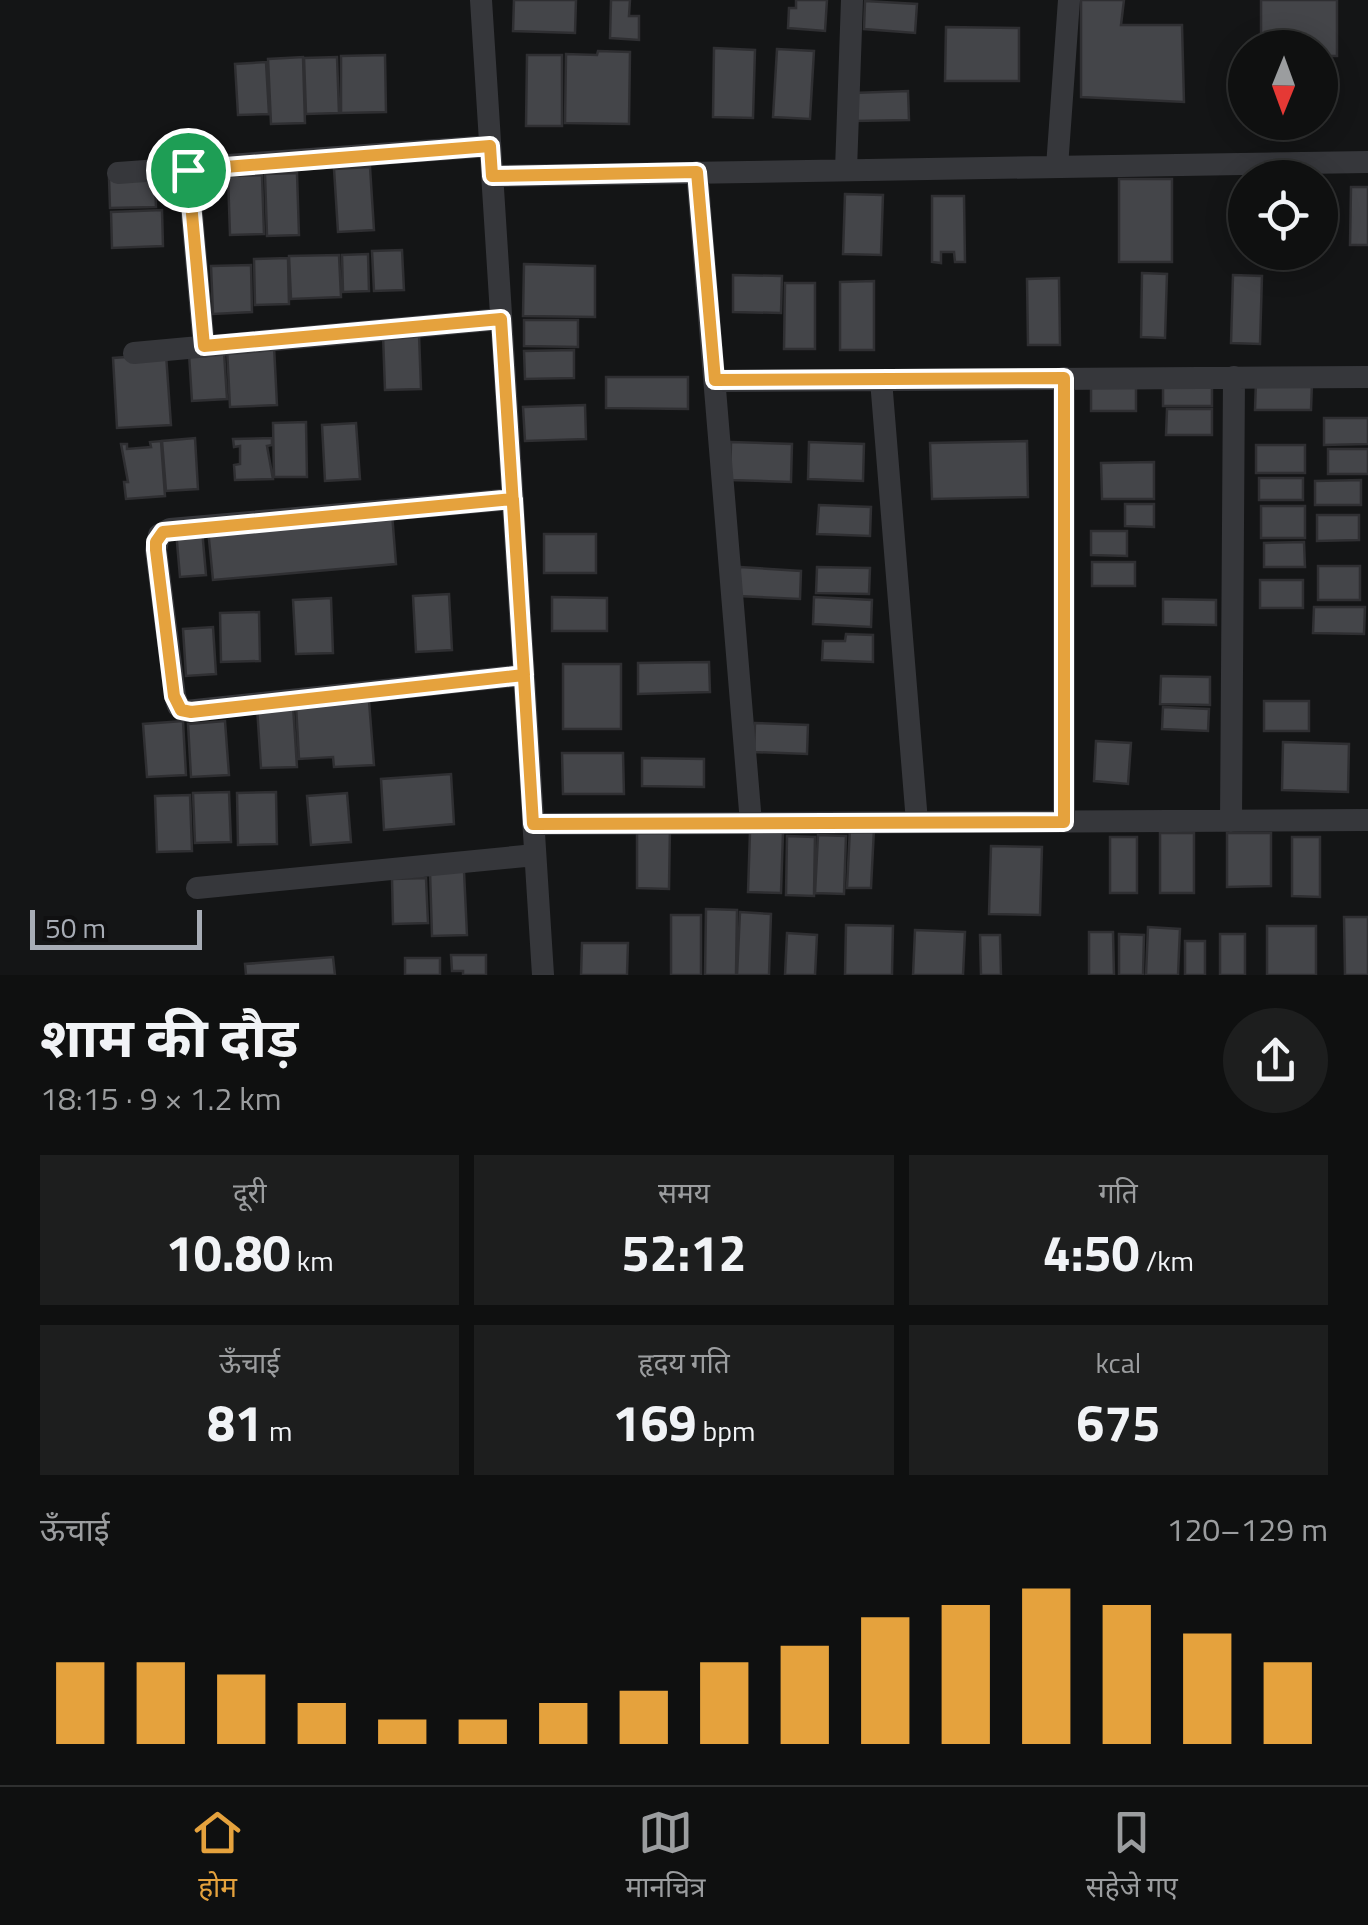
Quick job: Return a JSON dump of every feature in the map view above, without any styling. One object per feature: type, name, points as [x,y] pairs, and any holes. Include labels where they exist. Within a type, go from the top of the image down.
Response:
[{"type":"street","points":[[481,0],[543,975]]},
{"type":"street","points":[[846,170],[852,0]]},
{"type":"street","points":[[1056,166],[1070,0]]},
{"type":"street","points":[[118,173],[490,146]]},
{"type":"street","points":[[492,176],[1368,162]]},
{"type":"street","points":[[188,170],[204,346]]},
{"type":"street","points":[[697,172],[751,823]]},
{"type":"street","points":[[134,352],[501,319]]},
{"type":"street","points":[[715,380],[1368,377]]},
{"type":"street","points":[[1064,378],[1064,822]]},
{"type":"street","points":[[1231,821],[1234,378]]},
{"type":"street","points":[[881,380],[916,822]]},
{"type":"street","points":[[513,499],[170,529],[159,536],[156,550],[174,696],[186,712],[524,675]]},
{"type":"street","points":[[533,824],[1368,820]]},
{"type":"street","points":[[197,888],[536,855]]},
{"type":"building","points":[[514,0],[576,0],[575,33],[513,31]]},
{"type":"building","points":[[611,0],[630,0],[629,16],[639,16],[639,40],[610,38]]},
{"type":"building","points":[[796,0],[827,0],[825,31],[788,28],[789,8],[796,8]]},
{"type":"building","points":[[1081,0],[1124,0],[1121,25],[1182,25],[1184,102],[1081,97]]},
{"type":"building","points":[[1261,0],[1337,0],[1337,30],[1261,30]]},
{"type":"building","points":[[865,1],[917,4],[915,33],[864,29]]},
{"type":"building","points":[[946,27],[1019,28],[1019,81],[945,81]]},
{"type":"building","points":[[714,48],[755,50],[753,118],[713,117]]},
{"type":"building","points":[[777,49],[814,51],[810,119],[773,117]]},
{"type":"building","points":[[598,51],[630,52],[629,124],[565,123],[566,54],[597,55]]},
{"type":"building","points":[[385,55],[386,112],[341,113],[341,56]]},
{"type":"building","points":[[527,55],[562,55],[562,126],[526,126]]},
{"type":"building","points":[[303,57],[305,123],[271,124],[268,59]]},
{"type":"building","points":[[337,57],[339,113],[306,114],[304,58]]},
{"type":"building","points":[[266,62],[269,114],[238,115],[235,64]]},
{"type":"building","points":[[908,91],[909,120],[854,121],[853,93]]},
{"type":"building","points":[[370,167],[374,230],[338,232],[334,169]]},
{"type":"building","points":[[297,173],[299,235],[267,236],[265,174]]},
{"type":"building","points":[[262,175],[264,234],[230,235],[228,176]]},
{"type":"building","points":[[155,177],[156,207],[110,208],[109,178]]},
{"type":"building","points":[[1119,179],[1172,179],[1172,262],[1119,262]]},
{"type":"building","points":[[1351,187],[1368,187],[1368,245],[1350,245]]},
{"type":"building","points":[[845,194],[883,195],[881,255],[843,254]]},
{"type":"building","points":[[932,196],[964,196],[965,262],[955,262],[954,252],[941,252],[941,263],[932,262]]},
{"type":"building","points":[[162,210],[163,246],[112,248],[111,212]]},
{"type":"building","points":[[402,250],[404,290],[374,291],[372,251]]},
{"type":"building","points":[[368,254],[369,291],[343,292],[342,255]]},
{"type":"building","points":[[339,255],[341,297],[291,299],[289,256]]},
{"type":"building","points":[[288,258],[289,304],[255,305],[254,259]]},
{"type":"building","points":[[524,264],[595,266],[595,317],[523,316]]},
{"type":"building","points":[[251,265],[252,312],[213,314],[211,266]]},
{"type":"building","points":[[1142,273],[1167,274],[1165,338],[1141,337]]},
{"type":"building","points":[[733,275],[782,276],[781,313],[733,312]]},
{"type":"building","points":[[1233,275],[1262,276],[1260,344],[1231,343]]},
{"type":"building","points":[[1059,278],[1060,345],[1028,345],[1027,279]]},
{"type":"building","points":[[874,281],[874,350],[840,350],[840,282]]},
{"type":"building","points":[[785,283],[815,283],[815,349],[784,349]]},
{"type":"building","points":[[524,320],[578,320],[578,347],[524,346]]},
{"type":"building","points":[[419,334],[421,389],[385,390],[383,335]]},
{"type":"building","points":[[274,346],[277,405],[230,407],[227,348]]},
{"type":"building","points":[[574,350],[574,378],[525,379],[524,351]]},
{"type":"building","points":[[224,352],[227,399],[192,401],[189,354]]},
{"type":"building","points":[[166,354],[171,425],[117,428],[113,358]]},
{"type":"building","points":[[606,377],[688,377],[688,409],[606,408]]},
{"type":"building","points":[[1163,381],[1212,381],[1212,406],[1163,406]]},
{"type":"building","points":[[1256,381],[1312,383],[1311,410],[1255,410]]},
{"type":"building","points":[[1091,385],[1136,385],[1136,411],[1091,411]]},
{"type":"building","points":[[585,405],[586,439],[525,441],[523,407]]},
{"type":"building","points":[[1167,409],[1212,409],[1212,435],[1166,435]]},
{"type":"building","points":[[1324,418],[1368,418],[1368,444],[1324,445]]},
{"type":"building","points":[[306,422],[307,477],[274,477],[273,423]]},
{"type":"building","points":[[356,423],[360,479],[325,481],[322,425]]},
{"type":"building","points":[[195,438],[198,489],[166,491],[162,441]]},
{"type":"building","points":[[272,438],[272,445],[267,446],[273,479],[235,480],[234,465],[240,464],[240,446],[234,447],[233,439]]},
{"type":"building","points":[[161,441],[165,496],[126,499],[124,482],[128,482],[121,444],[127,444],[127,449],[151,447],[150,442]]},
{"type":"building","points":[[1027,441],[1028,497],[932,499],[930,443]]},
{"type":"building","points":[[731,442],[792,444],[791,482],[730,480]]},
{"type":"building","points":[[809,442],[864,444],[863,481],[808,479]]},
{"type":"building","points":[[1256,445],[1305,445],[1305,473],[1256,473]]},
{"type":"building","points":[[1328,449],[1368,449],[1368,474],[1328,474]]},
{"type":"building","points":[[1154,462],[1154,499],[1102,499],[1101,463]]},
{"type":"building","points":[[1259,478],[1303,478],[1303,500],[1259,500]]},
{"type":"building","points":[[1361,480],[1361,505],[1315,505],[1315,481]]},
{"type":"building","points":[[1125,504],[1154,504],[1154,527],[1125,526]]},
{"type":"building","points":[[819,505],[871,507],[870,536],[817,534]]},
{"type":"building","points":[[1261,506],[1305,506],[1305,538],[1261,538]]},
{"type":"building","points":[[392,513],[396,564],[213,580],[208,529]]},
{"type":"building","points":[[1317,515],[1359,515],[1359,540],[1317,541]]},
{"type":"building","points":[[202,529],[206,575],[180,577],[176,531]]},
{"type":"building","points":[[1091,531],[1127,531],[1127,556],[1091,555]]},
{"type":"building","points":[[544,534],[596,534],[596,573],[544,573]]},
{"type":"building","points":[[1304,542],[1305,567],[1264,567],[1264,543]]},
{"type":"building","points":[[1092,562],[1135,562],[1135,586],[1092,586]]},
{"type":"building","points":[[1318,566],[1360,566],[1360,600],[1318,600]]},
{"type":"building","points":[[740,567],[801,571],[800,599],[738,596]]},
{"type":"building","points":[[817,567],[870,568],[869,594],[816,593]]},
{"type":"building","points":[[1260,580],[1303,580],[1303,608],[1260,608]]},
{"type":"building","points":[[449,594],[452,650],[416,652],[413,596]]},
{"type":"building","points":[[552,597],[607,598],[607,631],[552,631]]},
{"type":"building","points":[[814,597],[872,600],[871,627],[813,624]]},
{"type":"building","points":[[331,598],[333,653],[296,654],[293,600]]},
{"type":"building","points":[[1163,599],[1216,600],[1216,625],[1163,624]]},
{"type":"building","points":[[1314,607],[1365,607],[1364,634],[1313,633]]},
{"type":"building","points":[[259,612],[260,661],[221,662],[220,613]]},
{"type":"building","points":[[213,627],[216,674],[186,676],[183,629]]},
{"type":"building","points":[[846,634],[873,635],[873,662],[822,660],[823,641],[845,641]]},
{"type":"building","points":[[709,662],[710,692],[638,694],[638,663]]},
{"type":"building","points":[[563,664],[621,664],[621,729],[563,729]]},
{"type":"building","points":[[1161,676],[1210,677],[1210,705],[1160,704]]},
{"type":"building","points":[[369,701],[374,765],[334,767],[333,757],[299,759],[296,705]]},
{"type":"building","points":[[1264,701],[1309,701],[1309,731],[1264,731]]},
{"type":"building","points":[[293,705],[297,767],[261,768],[257,707]]},
{"type":"building","points":[[1163,707],[1209,709],[1208,731],[1162,729]]},
{"type":"building","points":[[183,721],[186,775],[147,777],[143,724]]},
{"type":"building","points":[[225,721],[229,775],[191,777],[188,724]]},
{"type":"building","points":[[755,723],[808,725],[807,754],[754,752]]},
{"type":"building","points":[[1096,741],[1131,743],[1128,784],[1094,781]]},
{"type":"building","points":[[1283,742],[1349,744],[1348,792],[1282,790]]},
{"type":"building","points":[[562,753],[623,753],[624,794],[563,794]]},
{"type":"building","points":[[642,758],[704,759],[704,787],[642,786]]},
{"type":"building","points":[[451,774],[454,824],[384,830],[381,779]]},
{"type":"building","points":[[229,792],[231,842],[195,843],[193,793]]},
{"type":"building","points":[[276,792],[277,844],[238,845],[237,793]]},
{"type":"building","points":[[347,793],[351,842],[311,845],[307,796]]},
{"type":"building","points":[[190,795],[192,851],[157,852],[155,796]]},
{"type":"building","points":[[637,826],[670,827],[669,889],[637,888]]},
{"type":"building","points":[[850,828],[874,829],[871,888],[847,888]]},
{"type":"building","points":[[750,832],[783,832],[781,893],[748,892]]},
{"type":"building","points":[[1160,833],[1194,833],[1194,893],[1160,893]]},
{"type":"building","points":[[1227,833],[1271,833],[1271,886],[1227,887]]},
{"type":"building","points":[[818,835],[846,836],[844,894],[815,893]]},
{"type":"building","points":[[787,836],[815,837],[814,896],[786,895]]},
{"type":"building","points":[[1110,837],[1137,837],[1137,893],[1110,893]]},
{"type":"building","points":[[1292,837],[1320,837],[1320,897],[1292,896]]},
{"type":"building","points":[[991,846],[1042,847],[1040,915],[989,914]]},
{"type":"building","points":[[464,871],[467,935],[432,936],[430,872]]},
{"type":"building","points":[[426,878],[428,923],[393,924],[392,879]]},
{"type":"building","points":[[706,909],[737,910],[736,975],[705,975]]},
{"type":"building","points":[[740,912],[771,914],[769,975],[737,975]]},
{"type":"building","points":[[671,915],[701,915],[701,975],[671,975]]},
{"type":"building","points":[[1344,917],[1368,917],[1368,975],[1345,975]]},
{"type":"building","points":[[846,925],[893,926],[892,975],[845,975]]},
{"type":"building","points":[[1267,926],[1316,926],[1316,975],[1267,975]]},
{"type":"building","points":[[1148,927],[1180,929],[1178,975],[1146,975]]},
{"type":"building","points":[[915,930],[965,932],[963,975],[913,975]]},
{"type":"building","points":[[1089,932],[1113,932],[1114,975],[1089,975]]},
{"type":"building","points":[[787,933],[817,935],[815,975],[785,975]]},
{"type":"building","points":[[1119,934],[1144,935],[1143,975],[1119,975]]},
{"type":"building","points":[[1220,934],[1245,934],[1245,975],[1220,975]]},
{"type":"building","points":[[980,935],[1000,935],[1001,975],[981,975]]},
{"type":"building","points":[[1185,941],[1205,941],[1205,975],[1185,975]]},
{"type":"building","points":[[582,943],[628,943],[627,975],[581,975]]},
{"type":"building","points":[[451,955],[486,955],[486,975],[452,971]]},
{"type":"building","points":[[333,957],[335,975],[246,975],[245,964]]},
{"type":"building","points":[[405,958],[440,958],[440,975],[405,975]]},
{"type":"route","points":[[188,170],[204,346],[501,319],[513,499],[524,675],[191,712],[181,710],[174,696],[156,550],[163,532],[513,499],[533,824],[1064,822],[1064,378],[715,380],[697,172],[492,176],[490,146],[188,170]]}]
